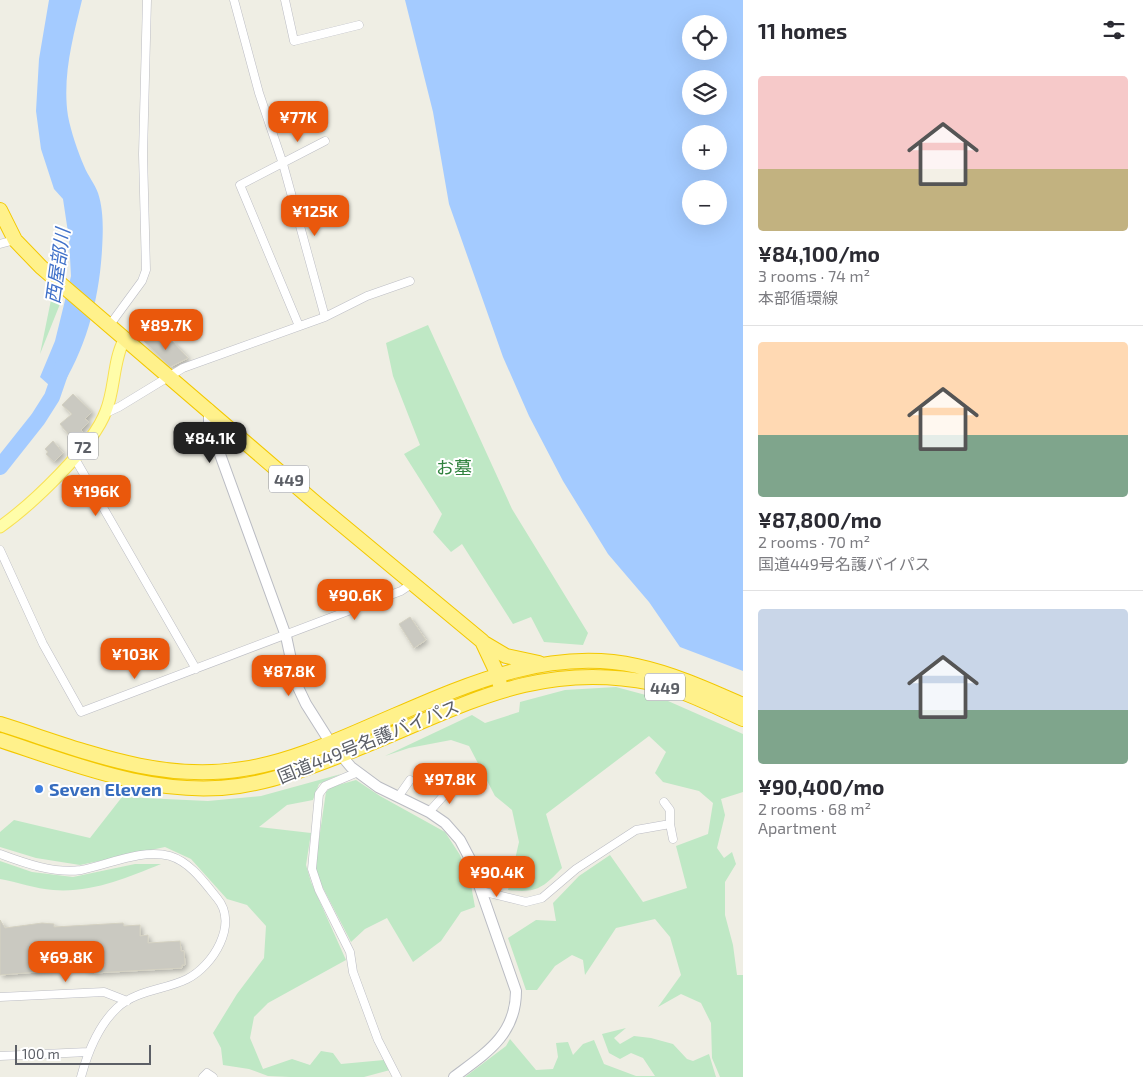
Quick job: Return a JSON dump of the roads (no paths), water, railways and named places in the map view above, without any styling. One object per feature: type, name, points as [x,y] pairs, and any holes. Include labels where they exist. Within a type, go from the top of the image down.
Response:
[{"type":"highway","name":"449","points":[[0,210],[15,240],[97,316],[239,435],[317,504],[482,641],[498,675],[501,690],[563,677],[617,678],[654,683],[693,697],[743,719]]},
{"type":"highway","points":[[482,641],[506,656],[542,664]]},
{"type":"highway","name":"449","points":[[498,675],[542,664],[577,659],[637,666],[696,685],[743,705]]},
{"type":"highway","name":"国道449号名護バイパス","points":[[0,724],[96,756],[163,771],[198,772],[243,769],[330,742],[450,692],[498,675]]},
{"type":"highway","name":"国道449号名護バイパス","points":[[0,740],[121,778],[161,785],[198,788],[237,786],[268,781],[340,755],[470,700],[501,690]]},
{"type":"main road","name":"72","points":[[0,527],[33,501],[74,457],[106,413],[112,393],[120,347],[124,340]]},
{"type":"street","points":[[109,326],[138,285],[146,270],[143,154],[147,0]]},
{"type":"street","points":[[234,0],[259,93],[283,164],[325,317]]},
{"type":"street","points":[[285,0],[294,40],[359,26]]},
{"type":"street","points":[[299,326],[240,185],[325,141]]},
{"type":"street","points":[[0,244],[15,240]]},
{"type":"street","points":[[106,413],[183,368],[325,317],[367,296],[410,281]]},
{"type":"street","points":[[209,410],[209,424],[286,636],[296,683],[306,704],[340,755],[378,787],[429,812],[445,823],[460,840],[470,859],[516,991],[516,1007],[510,1022],[493,1048],[454,1077]]},
{"type":"street","points":[[220,456],[221,444],[224,440],[239,435]]},
{"type":"street","points":[[74,457],[196,670]]},
{"type":"street","points":[[0,550],[43,644],[81,712],[286,636],[401,591],[412,583]]},
{"type":"street","points":[[358,772],[325,786],[319,794],[312,869],[319,890],[350,952],[353,972],[378,1040],[397,1077]]},
{"type":"street","points":[[398,797],[410,780]]},
{"type":"street","points":[[429,812],[446,793],[459,785]]},
{"type":"street","points":[[664,802],[670,810],[673,839]]},
{"type":"street","points":[[481,891],[526,902],[542,898],[576,870],[636,830],[670,824]]},
{"type":"street","points":[[0,854],[41,867],[79,870],[139,856],[168,856],[180,860],[192,869],[216,897],[224,910],[226,929],[214,952],[196,974],[127,1001],[117,1008],[94,1037],[81,1077]]},
{"type":"street","points":[[0,997],[104,992],[127,1001]]},
{"type":"street","points":[[0,1056],[88,1052]]},
{"type":"street","points":[[203,1077],[207,1073],[213,1077]]},
{"type":"water","points":[[49,0],[82,0],[67,72],[68,116],[77,148],[98,193],[103,222],[98,288],[94,306],[76,359],[58,393],[40,377],[55,341],[71,276],[69,239],[63,199],[54,189],[41,149],[36,111],[39,59]]},
{"type":"water","points":[[405,0],[743,0],[743,671],[680,647],[649,602],[608,554],[563,481],[529,416],[503,357],[449,204],[433,112]]},
{"type":"waterway","name":"西屋部川","points":[[0,467],[38,419],[52,397],[62,368]]},
{"type":"place","name":"Seven Eleven","points":[[39,789]]},
{"type":"park label","name":"お墓","points":[[454,467]]}]
